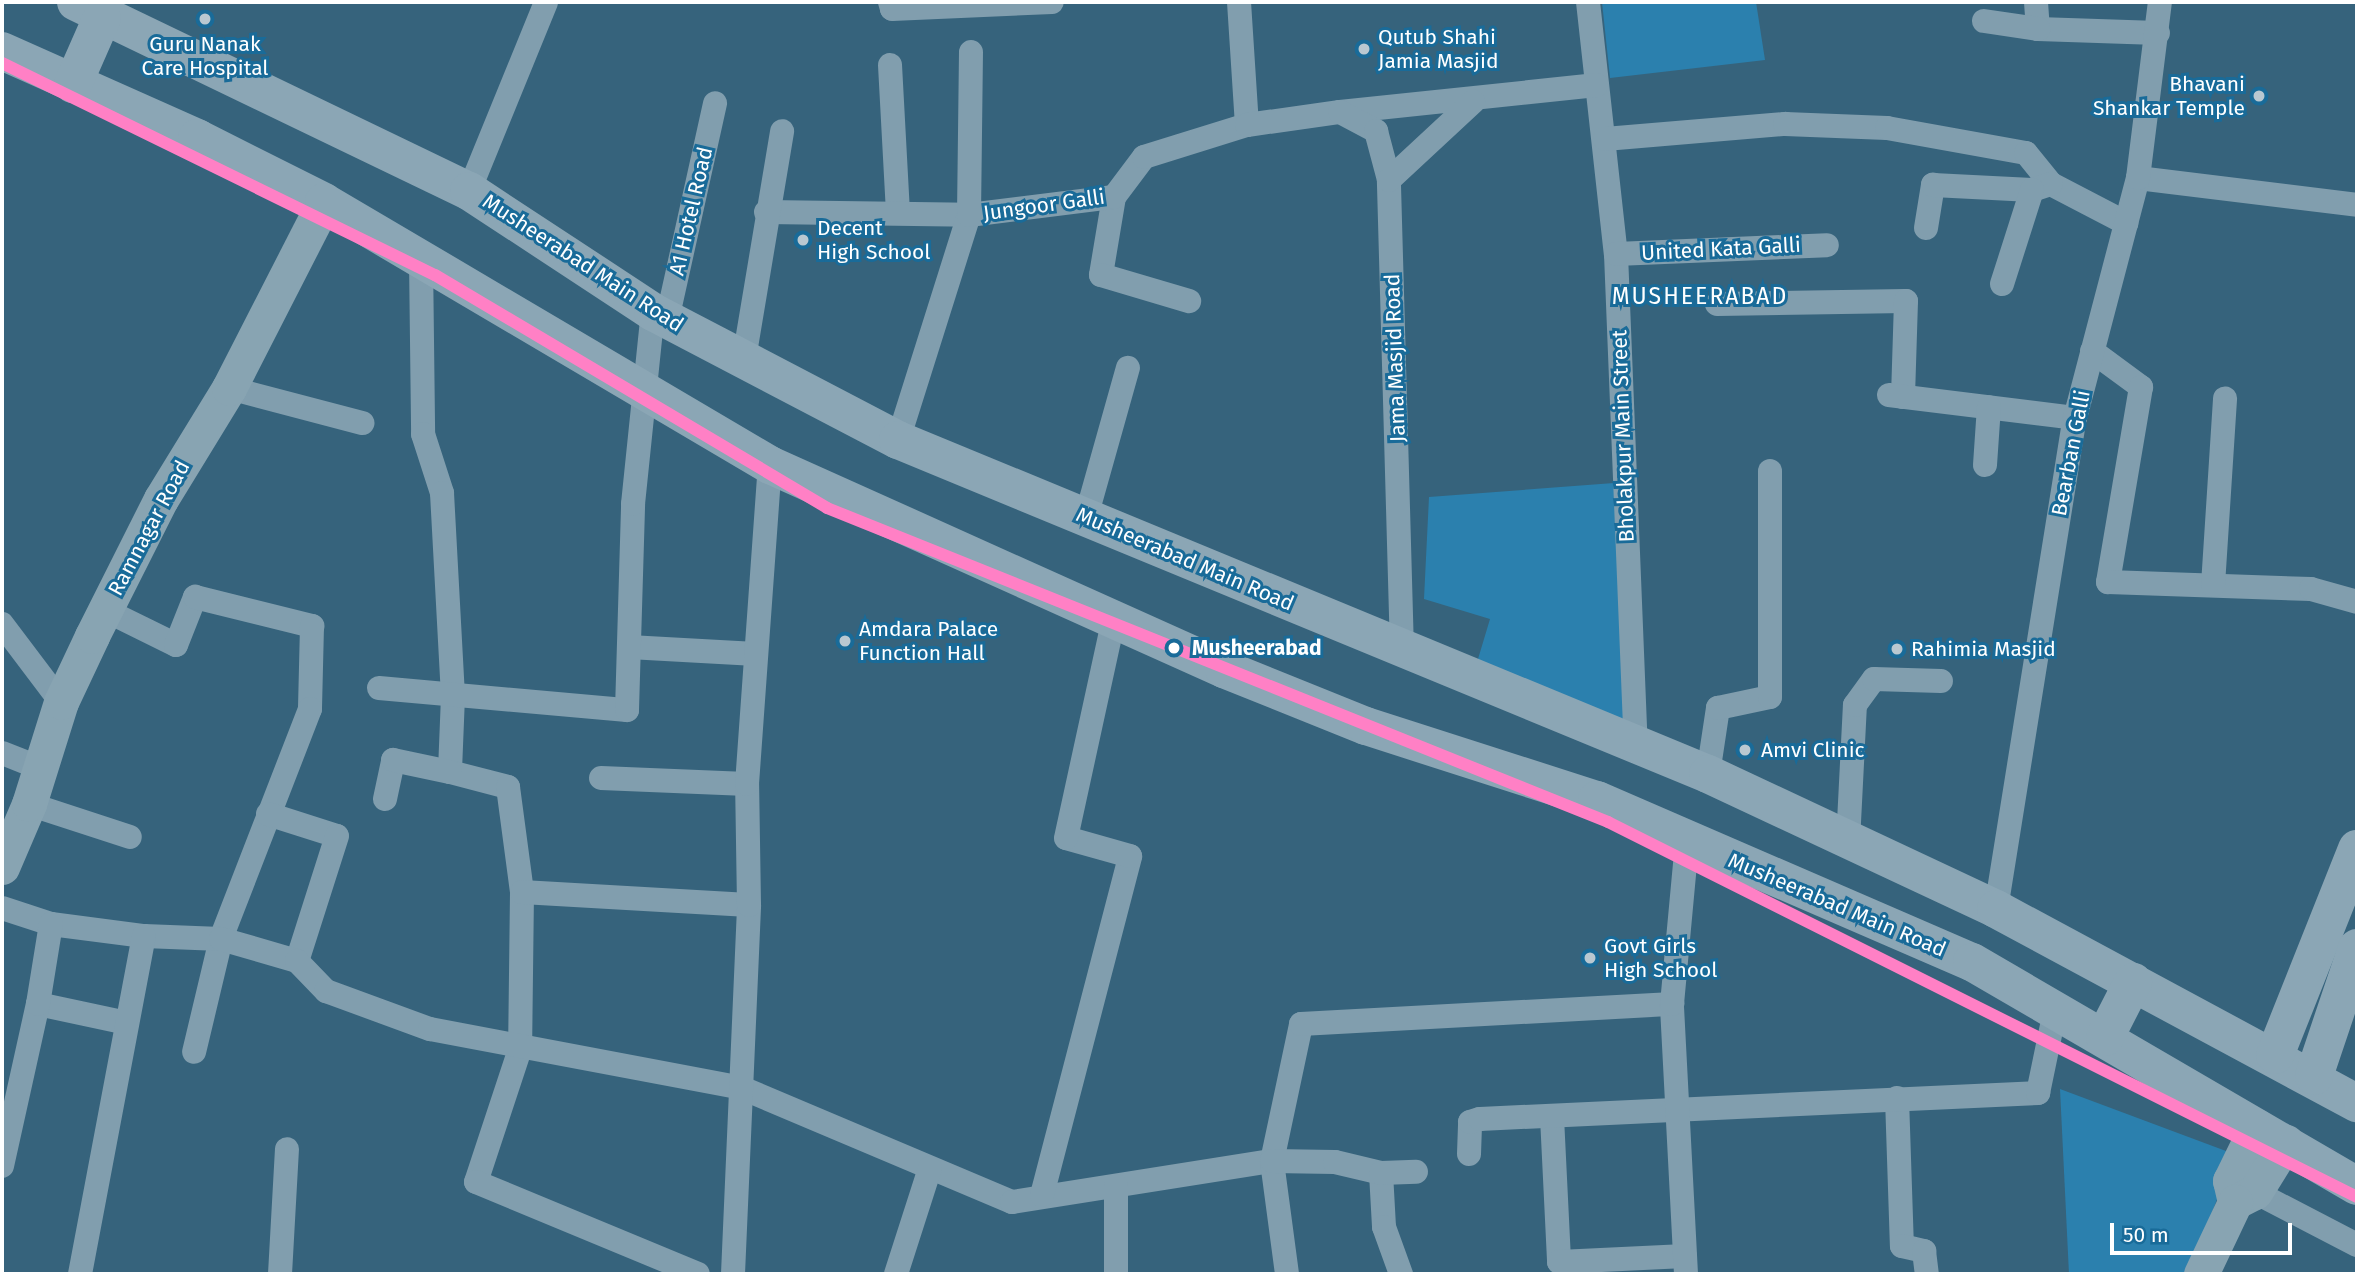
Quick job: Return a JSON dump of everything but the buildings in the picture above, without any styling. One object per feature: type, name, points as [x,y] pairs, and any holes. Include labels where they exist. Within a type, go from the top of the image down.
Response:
[{"type":"main road","name":"Musheerabad Main Road","points":[[89,10],[469,191],[660,316],[898,440],[1402,651],[1708,774],[1996,909],[2275,1055],[2357,1103]]},
{"type":"main road","points":[[73,84],[89,10]]},
{"type":"main road","name":"Musheerabad Main Road","points":[[2,51],[197,138],[324,202],[643,387],[702,428],[770,465],[1113,623],[1366,726],[1597,800],[1687,842],[1845,906],[1972,962],[2272,1134],[2357,1186]]},
{"type":"main road","name":"Ramnagar Road","points":[[2,867],[29,804],[61,702],[105,610],[160,499],[229,388],[324,202]]},
{"type":"main road","points":[[1845,906],[1858,846]]},
{"type":"main road","points":[[2275,1055],[2357,849]]},
{"type":"main road","points":[[1892,927],[1919,874]]},
{"type":"main road","points":[[2314,1076],[2357,947]]},
{"type":"main road","points":[[2105,1037],[2133,982]]},
{"type":"main road","points":[[2201,1274],[2245,1197],[2272,1134]]},
{"type":"street","points":[[469,191],[546,2]]},
{"type":"street","points":[[890,2],[892,9],[1052,2]]},
{"type":"street","points":[[1239,2],[1247,125]]},
{"type":"street","name":"Bholakpur Main Street","points":[[1588,2],[1605,139],[1615,254],[1636,746]]},
{"type":"street","points":[[2036,2],[2038,29]]},
{"type":"street","name":"Bearban Galli","points":[[1996,909],[2075,418],[2138,178],[2160,2]]},
{"type":"street","points":[[1984,21],[2038,29],[2158,33]]},
{"type":"street","points":[[898,440],[969,215],[971,52]]},
{"type":"street","points":[[890,65],[898,211]]},
{"type":"street","points":[[1340,112],[1473,102],[1597,85]]},
{"type":"street","points":[[1340,112],[1376,131],[1389,180],[1473,102]]},
{"type":"street","name":"A1 Hotel Road","points":[[453,696],[627,710],[633,504],[643,387],[715,103]]},
{"type":"street","name":"Jungoor Galli","points":[[766,212],[898,211],[969,215],[1114,197],[1144,157],[1247,125],[1340,112]]},
{"type":"street","points":[[1605,139],[1785,124],[1887,128],[2026,153],[2041,187],[2002,284]]},
{"type":"street","points":[[744,359],[766,212],[782,131]]},
{"type":"street","points":[[2138,178],[2357,205]]},
{"type":"street","name":"Jama Masjid Road","points":[[1389,180],[1402,651]]},
{"type":"street","points":[[1926,228],[1933,185],[2041,187],[2126,223]]},
{"type":"street","points":[[1114,197],[1101,275],[1189,301]]},
{"type":"street","name":"United Kata Galli","points":[[1615,254],[1827,245]]},
{"type":"street","points":[[421,259],[423,434],[442,493],[453,696],[450,772]]},
{"type":"street","points":[[1717,304],[1906,301],[1896,396],[2075,418]]},
{"type":"street","points":[[2092,351],[2141,387],[2108,582],[2311,589],[2357,602]]},
{"type":"street","points":[[1086,517],[1128,368]]},
{"type":"street","points":[[229,388],[362,423]]},
{"type":"street","points":[[2213,585],[2225,398]]},
{"type":"street","points":[[1985,465],[1989,407]]},
{"type":"street","points":[[733,1274],[749,905],[747,784],[770,465]]},
{"type":"street","points":[[1708,774],[1718,708],[1770,697],[1770,471]]},
{"type":"street","points":[[105,610],[176,645],[195,597],[312,626],[310,709],[221,939],[194,1052]]},
{"type":"street","points":[[1042,1195],[1130,856],[1066,838],[1113,623]]},
{"type":"street","points":[[2,624],[61,702]]},
{"type":"street","points":[[629,647],[756,654]]},
{"type":"street","points":[[1858,846],[1854,705],[1874,680],[1941,681]]},
{"type":"street","points":[[379,688],[453,696]]},
{"type":"street","points":[[2,753],[40,768]]},
{"type":"street","points":[[385,799],[393,760],[508,787],[522,892],[520,1049],[476,1182],[698,1274]]},
{"type":"street","points":[[601,778],[747,784]]},
{"type":"street","points":[[29,804],[130,837]]},
{"type":"street","points":[[268,814],[337,836],[297,961]]},
{"type":"street","points":[[1552,1117],[1559,1262],[1686,1265],[1672,1004],[1687,842]]},
{"type":"street","points":[[522,892],[749,905]]},
{"type":"street","points":[[2,908],[51,924],[144,936],[221,939],[297,961],[326,991],[430,1029],[520,1049],[742,1088],[1012,1202],[1042,1195],[1272,1161],[1335,1163],[1381,1173],[1416,1172]]},
{"type":"street","points":[[2,1166],[38,1004],[51,924]]},
{"type":"street","points":[[80,1274],[144,936]]},
{"type":"street","points":[[38,1004],[127,1023]]},
{"type":"street","points":[[1287,1274],[1272,1161],[1301,1024],[1672,1004]]},
{"type":"street","points":[[1469,1154],[1470,1122],[1897,1098],[2038,1093],[2055,1011]]},
{"type":"street","points":[[1897,1098],[1902,1246],[1924,1251],[1927,1274]]},
{"type":"street","points":[[280,1274],[287,1149]]},
{"type":"street","points":[[896,1274],[930,1168]]},
{"type":"street","points":[[1381,1173],[1384,1227],[1401,1274]]},
{"type":"street","points":[[1116,1186],[1116,1274]]},
{"type":"street","points":[[2245,1197],[2357,1245]]},
{"type":"shaded area","points":[[1602,2],[1756,2],[1765,60],[1610,78]]},
{"type":"shaded area","points":[[1614,483],[1628,717],[1613,740],[1469,689],[1490,619],[1424,599],[1429,497]]},
{"type":"shaded area","points":[[2060,1089],[2234,1154],[2189,1274],[2069,1274]]},
{"type":"transit line","points":[[2,63],[435,275],[827,508],[1608,822],[2357,1197]]},
{"type":"place","name":"Guru Nanak Care Hospital","points":[[205,19]]},
{"type":"place","name":"Qutub Shahi Jamia Masjid","points":[[1364,49]]},
{"type":"place","name":"Bhavani Shankar Temple","points":[[2259,96]]},
{"type":"place","name":"Decent High School","points":[[803,240]]},
{"type":"place","name":"Amdara Palace Function Hall","points":[[845,641]]},
{"type":"place","name":"Musheerabad","points":[[1174,648]]},
{"type":"place","name":"Rahimia Masjid","points":[[1897,649]]},
{"type":"place","name":"Amvi Clinic","points":[[1745,750]]},
{"type":"place","name":"Govt Girls High School","points":[[1590,958]]},
{"type":"district","name":"MUSHEERABAD","points":[[1700,296]]}]
